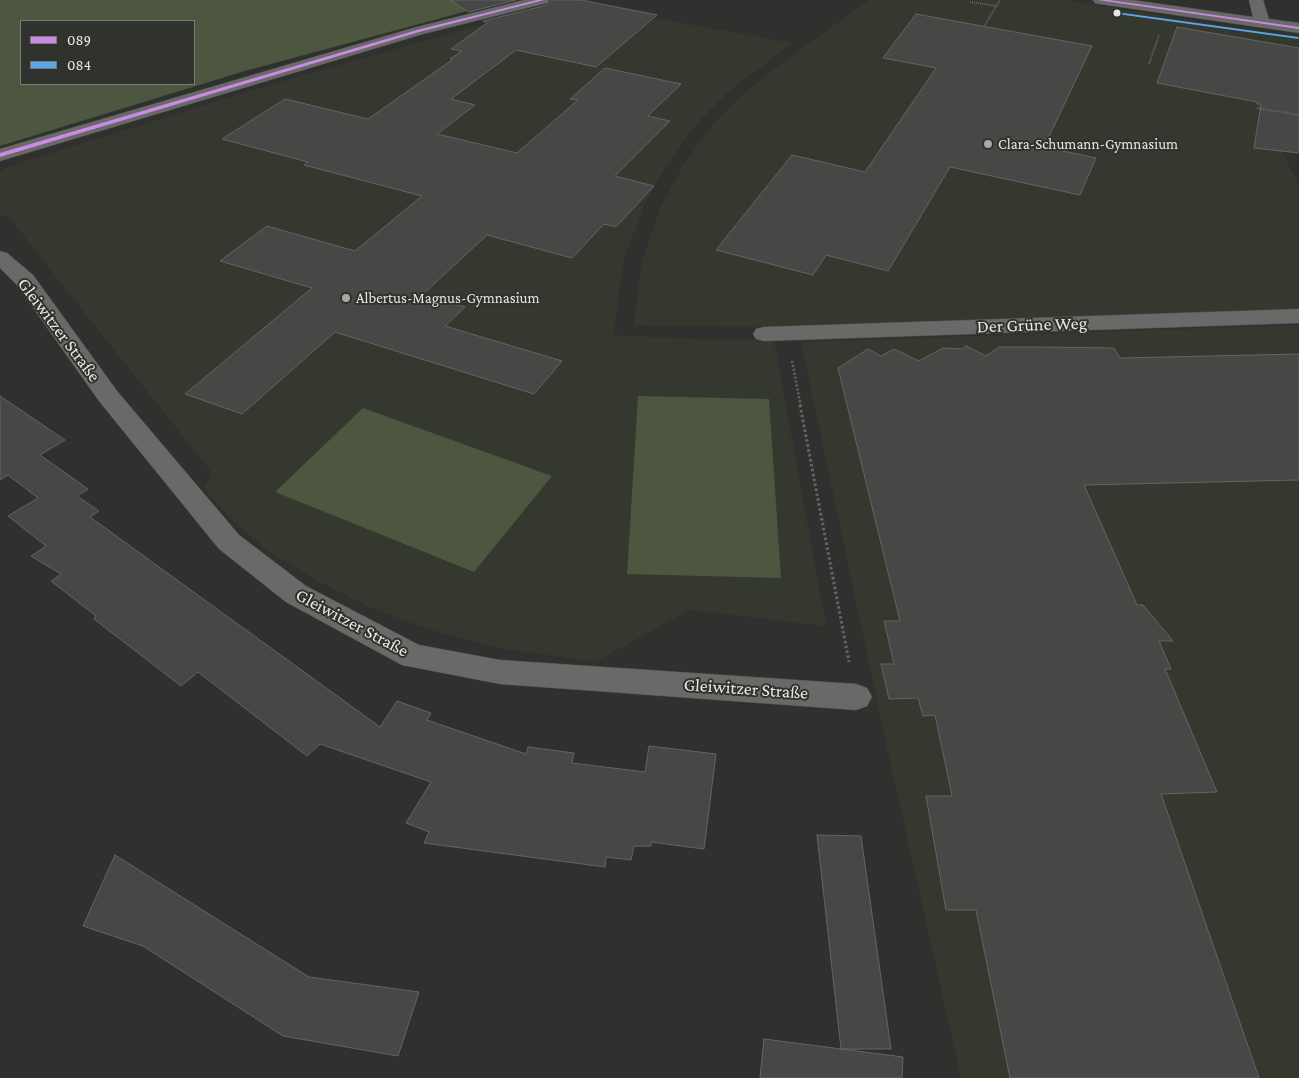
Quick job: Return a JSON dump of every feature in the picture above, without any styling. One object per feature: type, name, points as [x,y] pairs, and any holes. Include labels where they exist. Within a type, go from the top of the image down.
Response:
[{"type":"street","points":[[0,155],[418,31],[542,0]]},
{"type":"street","points":[[1100,0],[1299,28]]},
{"type":"street","points":[[1256,0],[1263,24]]},
{"type":"street","name":"Gleiwitzer Straße","points":[[0,257],[25,280],[108,396],[229,542],[296,594],[413,656],[500,672],[856,697]]},
{"type":"street","name":"Der Grüne Weg","points":[[764,334],[1299,316]]},
{"type":"path","points":[[985,25],[1000,0]]},
{"type":"path","points":[[970,2],[996,6]]},
{"type":"path","points":[[1257,108],[1299,115]]},
{"type":"path","points":[[787,333],[856,697]]},
{"type":"shaded area","name":"Albertus-Magnus-Gymnasium","points":[[581,0],[658,14],[655,18],[793,43],[729,91],[697,123],[668,163],[643,207],[624,260],[613,335],[774,340],[826,626],[689,610],[595,662],[506,649],[431,630],[367,606],[314,579],[268,551],[232,520],[204,488],[212,473],[8,216],[0,215],[0,171],[10,166],[266,86],[458,31]]},
{"type":"shaded area","name":"Clara-Schumann-Gymnasium","points":[[869,0],[1065,0],[1223,26],[1299,36],[1299,119],[1264,116],[1299,185],[1299,309],[772,327],[634,325],[642,261],[660,208],[684,164],[712,125],[744,93],[779,65]]},
{"type":"shaded area","points":[[1299,325],[1299,1078],[961,1078],[887,748],[801,342]]},
{"type":"green space","points":[[0,0],[508,0],[245,71],[0,146]]},
{"type":"green space","points":[[638,396],[769,399],[781,578],[627,574]]},
{"type":"green space","points":[[363,408],[552,476],[474,572],[275,492]]},
{"type":"building","points":[[450,0],[516,0],[469,12]]},
{"type":"building","points":[[551,0],[581,0],[657,15],[596,67],[516,50],[451,99],[475,105],[437,134],[517,153],[578,100],[570,99],[605,68],[681,84],[648,116],[670,121],[615,176],[654,186],[616,227],[604,224],[572,258],[487,235],[422,295],[465,307],[445,326],[562,361],[534,394],[335,332],[242,414],[185,394],[312,288],[220,261],[267,226],[355,251],[422,196],[304,165],[308,162],[222,139],[285,99],[368,119],[452,60],[450,59],[462,51],[451,49],[487,23],[483,21],[547,5]]},
{"type":"building","points":[[916,14],[1092,46],[1044,147],[1096,158],[1080,195],[950,167],[888,271],[826,255],[813,275],[716,250],[792,155],[865,172],[936,68],[883,58]]},
{"type":"building","points":[[1177,27],[1299,48],[1299,153],[1254,148],[1261,104],[1257,104],[1257,102],[1157,83]]},
{"type":"building","points":[[966,346],[986,356],[999,347],[1114,348],[1120,358],[1299,354],[1299,480],[1084,485],[1137,605],[1143,605],[1173,641],[1159,641],[1171,669],[1165,669],[1217,792],[1161,794],[1259,1078],[1010,1078],[976,910],[946,910],[926,796],[952,796],[935,715],[923,716],[918,698],[889,699],[881,664],[894,664],[884,621],[900,621],[838,368],[868,349],[881,356],[894,349],[919,361],[943,348],[962,349]]},
{"type":"building","points":[[0,396],[65,440],[40,455],[88,489],[77,496],[99,511],[90,517],[380,727],[397,701],[431,713],[427,720],[526,754],[528,747],[574,753],[572,763],[645,772],[649,746],[716,754],[704,849],[651,842],[651,846],[634,846],[631,860],[606,857],[605,867],[424,843],[429,832],[406,823],[431,782],[320,744],[307,756],[198,672],[181,686],[94,619],[96,616],[51,581],[61,574],[31,556],[46,546],[8,516],[38,498],[8,475],[0,480]]},
{"type":"building","points":[[817,835],[861,836],[891,1049],[841,1049]]},
{"type":"building","points":[[115,855],[309,977],[419,992],[398,1056],[283,1036],[143,946],[83,926]]},
{"type":"building","points":[[764,1039],[903,1057],[902,1078],[760,1078]]},
{"type":"transit line","name":"089","points":[[0,155],[418,31],[542,0]]},
{"type":"transit line","name":"089","points":[[1100,0],[1299,28]]},
{"type":"transit line","name":"084","points":[[1117,13],[1298,38]]},
{"type":"place","name":"Clara-Schumann-Gymnasium","points":[[988,144]]},
{"type":"place","name":"Albertus-Magnus-Gymnasium","points":[[346,298]]}]
